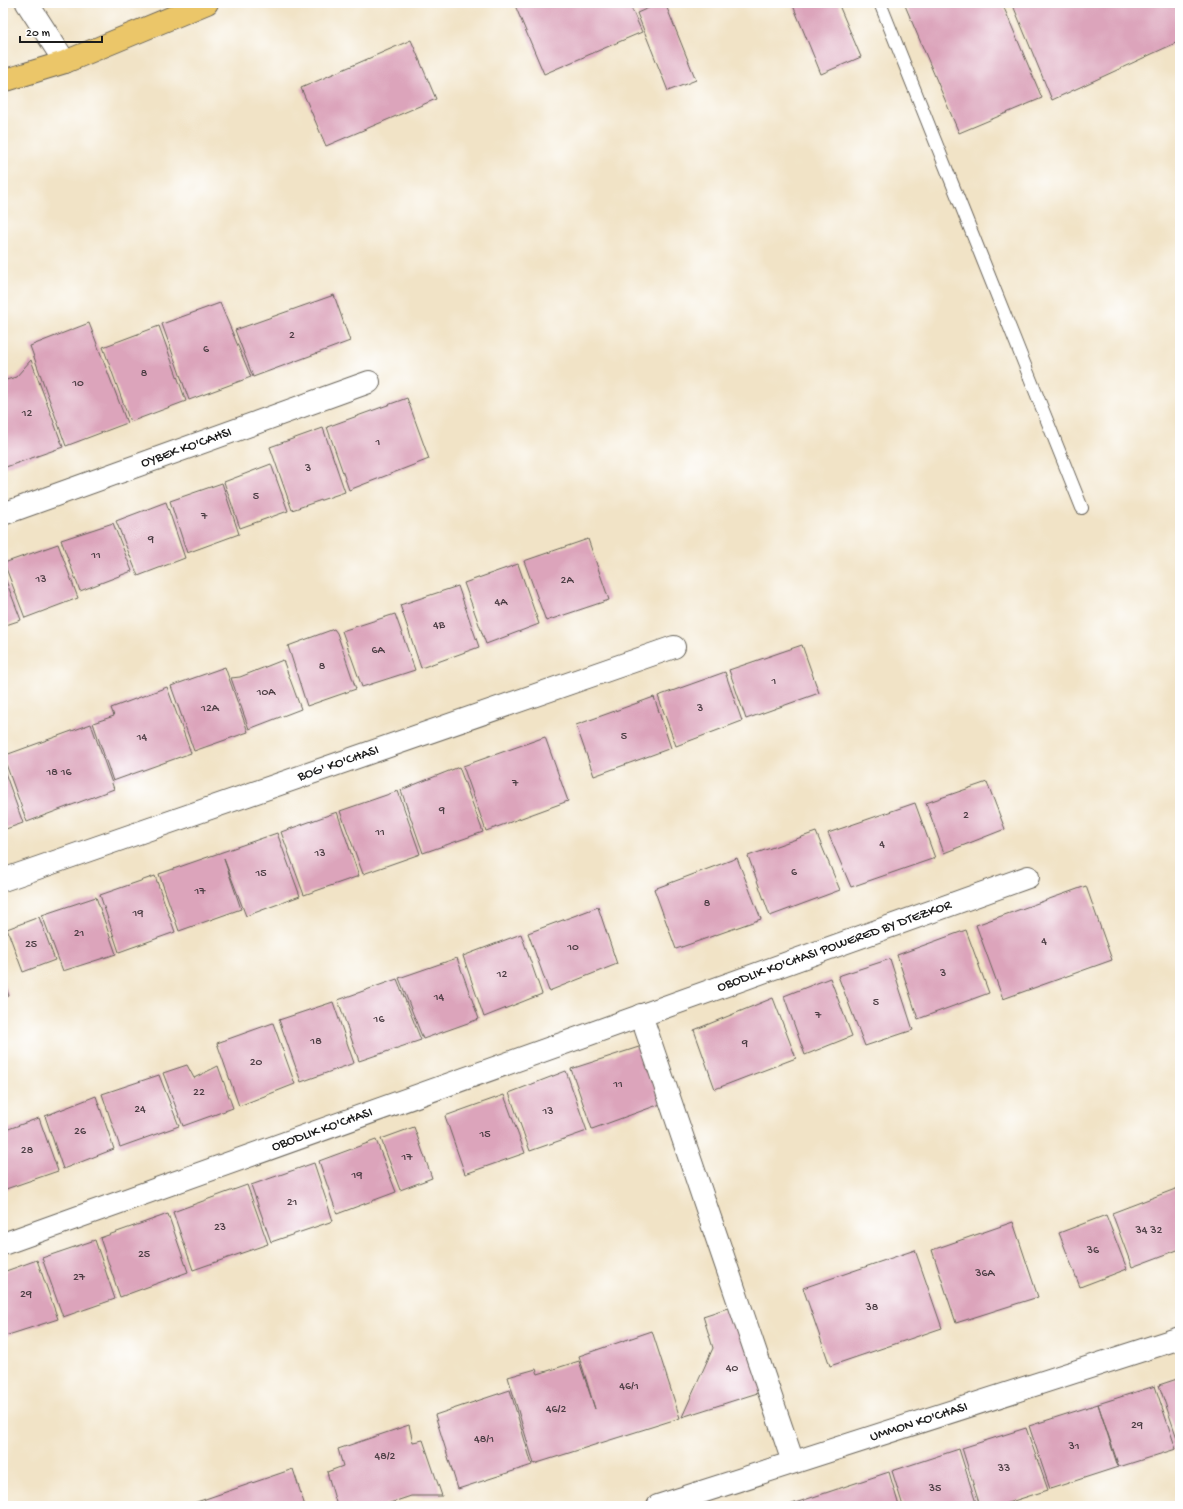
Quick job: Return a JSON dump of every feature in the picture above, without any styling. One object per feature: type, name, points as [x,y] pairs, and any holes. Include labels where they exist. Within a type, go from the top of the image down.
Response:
[{"type":"main road","points":[[3,81],[65,62],[207,3]]},
{"type":"street","points":[[27,3],[65,62]]},
{"type":"street","name":"OYBEK KO'CAHSI","points":[[3,514],[369,382]]},
{"type":"street","name":"BOG' KO'CHASI","points":[[3,880],[674,647]]},
{"type":"street","name":"OBODLIK KO'CHASI POWERED BY DTEZKOR","points":[[641,1015],[1028,877]]},
{"type":"street","points":[[641,1015],[793,1462]]},
{"type":"street","name":"OBODLIK KO'CHASI","points":[[3,1244],[641,1015]]},
{"type":"street","name":"UMMON KO'CHASI","points":[[658,1506],[1180,1338]]},
{"type":"lane","points":[[880,3],[1082,508]]},
{"type":"building","points":[[514,3],[629,3],[642,32],[544,74]]},
{"type":"building","points":[[660,3],[665,3],[696,80],[668,91],[637,13]]},
{"type":"building","points":[[792,3],[838,3],[861,57],[821,74]]},
{"type":"building","points":[[904,3],[1002,3],[1042,98],[959,133]]},
{"type":"building","points":[[1012,3],[1179,3],[1180,41],[1052,100]]},
{"type":"building","points":[[411,40],[436,99],[326,146],[301,88]]},
{"type":"building","points":[[334,295],[350,341],[253,377],[235,330]]},
{"type":"building","points":[[220,303],[251,377],[189,400],[162,324]]},
{"type":"building","points":[[89,323],[127,423],[66,446],[30,346]]},
{"type":"building","points":[[159,326],[186,401],[130,422],[103,347]]},
{"type":"building","points":[[31,360],[63,447],[3,468],[3,381],[16,377]]},
{"type":"building","points":[[407,398],[429,459],[349,490],[327,427]]},
{"type":"building","points":[[323,428],[345,492],[292,510],[270,447]]},
{"type":"building","points":[[271,464],[288,511],[240,528],[224,482]]},
{"type":"building","points":[[222,483],[239,534],[187,553],[170,501]]},
{"type":"building","points":[[166,502],[185,558],[138,576],[116,521]]},
{"type":"building","points":[[113,523],[132,571],[80,591],[61,540]]},
{"type":"building","points":[[588,539],[609,600],[546,621],[524,561]]},
{"type":"building","points":[[58,544],[78,598],[25,618],[4,563]]},
{"type":"building","points":[[518,564],[539,624],[486,644],[464,583]]},
{"type":"building","points":[[3,573],[21,620],[3,626]]},
{"type":"building","points":[[458,586],[479,647],[421,668],[400,605]]},
{"type":"building","points":[[395,614],[415,670],[362,687],[342,631]]},
{"type":"building","points":[[334,629],[337,633],[356,689],[307,706],[288,646]]},
{"type":"building","points":[[802,645],[819,693],[746,719],[729,670]]},
{"type":"building","points":[[283,660],[301,709],[249,729],[231,678],[240,677]]},
{"type":"building","points":[[225,667],[248,732],[194,751],[171,686]]},
{"type":"building","points":[[725,672],[742,721],[676,746],[658,696]]},
{"type":"building","points":[[167,687],[191,753],[113,781],[93,723],[114,716],[111,708]]},
{"type":"building","points":[[654,697],[671,748],[594,776],[576,725]]},
{"type":"building","points":[[91,724],[114,789],[27,822],[3,756]]},
{"type":"building","points":[[545,737],[568,801],[486,831],[463,766]]},
{"type":"building","points":[[3,767],[23,823],[3,830]]},
{"type":"building","points":[[459,767],[483,832],[423,853],[401,790]]},
{"type":"building","points":[[987,782],[1005,829],[944,853],[926,803]]},
{"type":"building","points":[[398,791],[420,854],[363,874],[340,811]]},
{"type":"building","points":[[915,803],[935,858],[851,887],[828,833]]},
{"type":"building","points":[[337,812],[359,876],[304,895],[281,832]]},
{"type":"building","points":[[816,832],[840,890],[770,916],[748,856]]},
{"type":"building","points":[[277,833],[300,896],[246,916],[224,859],[241,909],[179,931],[159,874]]},
{"type":"building","points":[[737,858],[761,919],[676,949],[654,889]]},
{"type":"building","points":[[155,876],[175,932],[119,952],[100,895]]},
{"type":"building","points":[[1086,886],[1112,960],[1003,999],[976,925]]},
{"type":"building","points":[[96,897],[116,954],[63,971],[42,915]]},
{"type":"building","points":[[598,907],[617,964],[549,991],[528,933]]},
{"type":"building","points":[[39,917],[55,960],[23,972],[7,929]]},
{"type":"building","points":[[966,930],[989,993],[918,1019],[897,955]]},
{"type":"building","points":[[521,934],[542,994],[484,1017],[463,956]]},
{"type":"building","points":[[457,958],[479,1019],[423,1039],[399,978]]},
{"type":"building","points":[[890,959],[913,1030],[865,1046],[838,976]]},
{"type":"building","points":[[830,978],[852,1036],[805,1055],[784,996]]},
{"type":"building","points":[[3,979],[9,996],[3,998]]},
{"type":"building","points":[[397,979],[421,1040],[359,1061],[338,1000]]},
{"type":"building","points":[[773,998],[796,1058],[715,1089],[694,1030]]},
{"type":"building","points":[[333,1002],[354,1063],[301,1082],[279,1020]]},
{"type":"building","points":[[273,1023],[295,1084],[239,1106],[217,1043]]},
{"type":"building","points":[[645,1045],[666,1102],[592,1129],[571,1069]]},
{"type":"building","points":[[187,1065],[194,1078],[218,1066],[233,1108],[183,1126],[163,1073]]},
{"type":"building","points":[[566,1071],[587,1131],[530,1151],[509,1093]]},
{"type":"building","points":[[159,1075],[179,1126],[120,1147],[102,1094]]},
{"type":"building","points":[[504,1095],[525,1153],[465,1174],[445,1116]]},
{"type":"building","points":[[96,1096],[114,1149],[63,1169],[45,1116]]},
{"type":"building","points":[[39,1118],[58,1171],[3,1190],[3,1131]]},
{"type":"building","points":[[414,1127],[432,1178],[400,1190],[381,1139]]},
{"type":"building","points":[[376,1140],[396,1192],[337,1214],[319,1161]]},
{"type":"building","points":[[314,1163],[333,1221],[271,1242],[251,1185]]},
{"type":"building","points":[[247,1185],[268,1244],[193,1270],[173,1212]]},
{"type":"building","points":[[1178,1188],[1180,1192],[1180,1249],[1132,1267],[1112,1213]]},
{"type":"building","points":[[168,1214],[188,1272],[120,1297],[100,1238]]},
{"type":"building","points":[[1106,1215],[1127,1269],[1080,1287],[1059,1233]]},
{"type":"building","points":[[1013,1222],[1038,1297],[956,1323],[932,1250]]},
{"type":"building","points":[[95,1240],[115,1299],[63,1317],[42,1258]]},
{"type":"building","points":[[915,1250],[942,1328],[830,1366],[803,1288]]},
{"type":"building","points":[[37,1260],[58,1319],[5,1336],[3,1331],[3,1272]]},
{"type":"building","points":[[740,1304],[767,1390],[682,1417],[713,1348],[703,1316]]},
{"type":"building","points":[[652,1331],[680,1418],[534,1464],[508,1377],[536,1369],[538,1374],[579,1361],[595,1409],[579,1356]]},
{"type":"building","points":[[1180,1378],[1180,1447],[1159,1385]]},
{"type":"building","points":[[1155,1386],[1176,1449],[1119,1467],[1098,1404]]},
{"type":"building","points":[[510,1390],[532,1465],[458,1489],[435,1415]]},
{"type":"building","points":[[1098,1404],[1118,1467],[1050,1489],[1029,1426]]},
{"type":"building","points":[[409,1425],[413,1442],[423,1440],[442,1496],[411,1496],[381,1506],[337,1506],[327,1472],[343,1466],[338,1449]]},
{"type":"building","points":[[1026,1428],[1048,1490],[998,1506],[980,1506],[962,1448]]},
{"type":"building","points":[[959,1449],[977,1506],[903,1506],[892,1471]]},
{"type":"building","points":[[293,1469],[305,1506],[185,1506]]},
{"type":"building","points":[[889,1472],[899,1506],[786,1506]]}]
